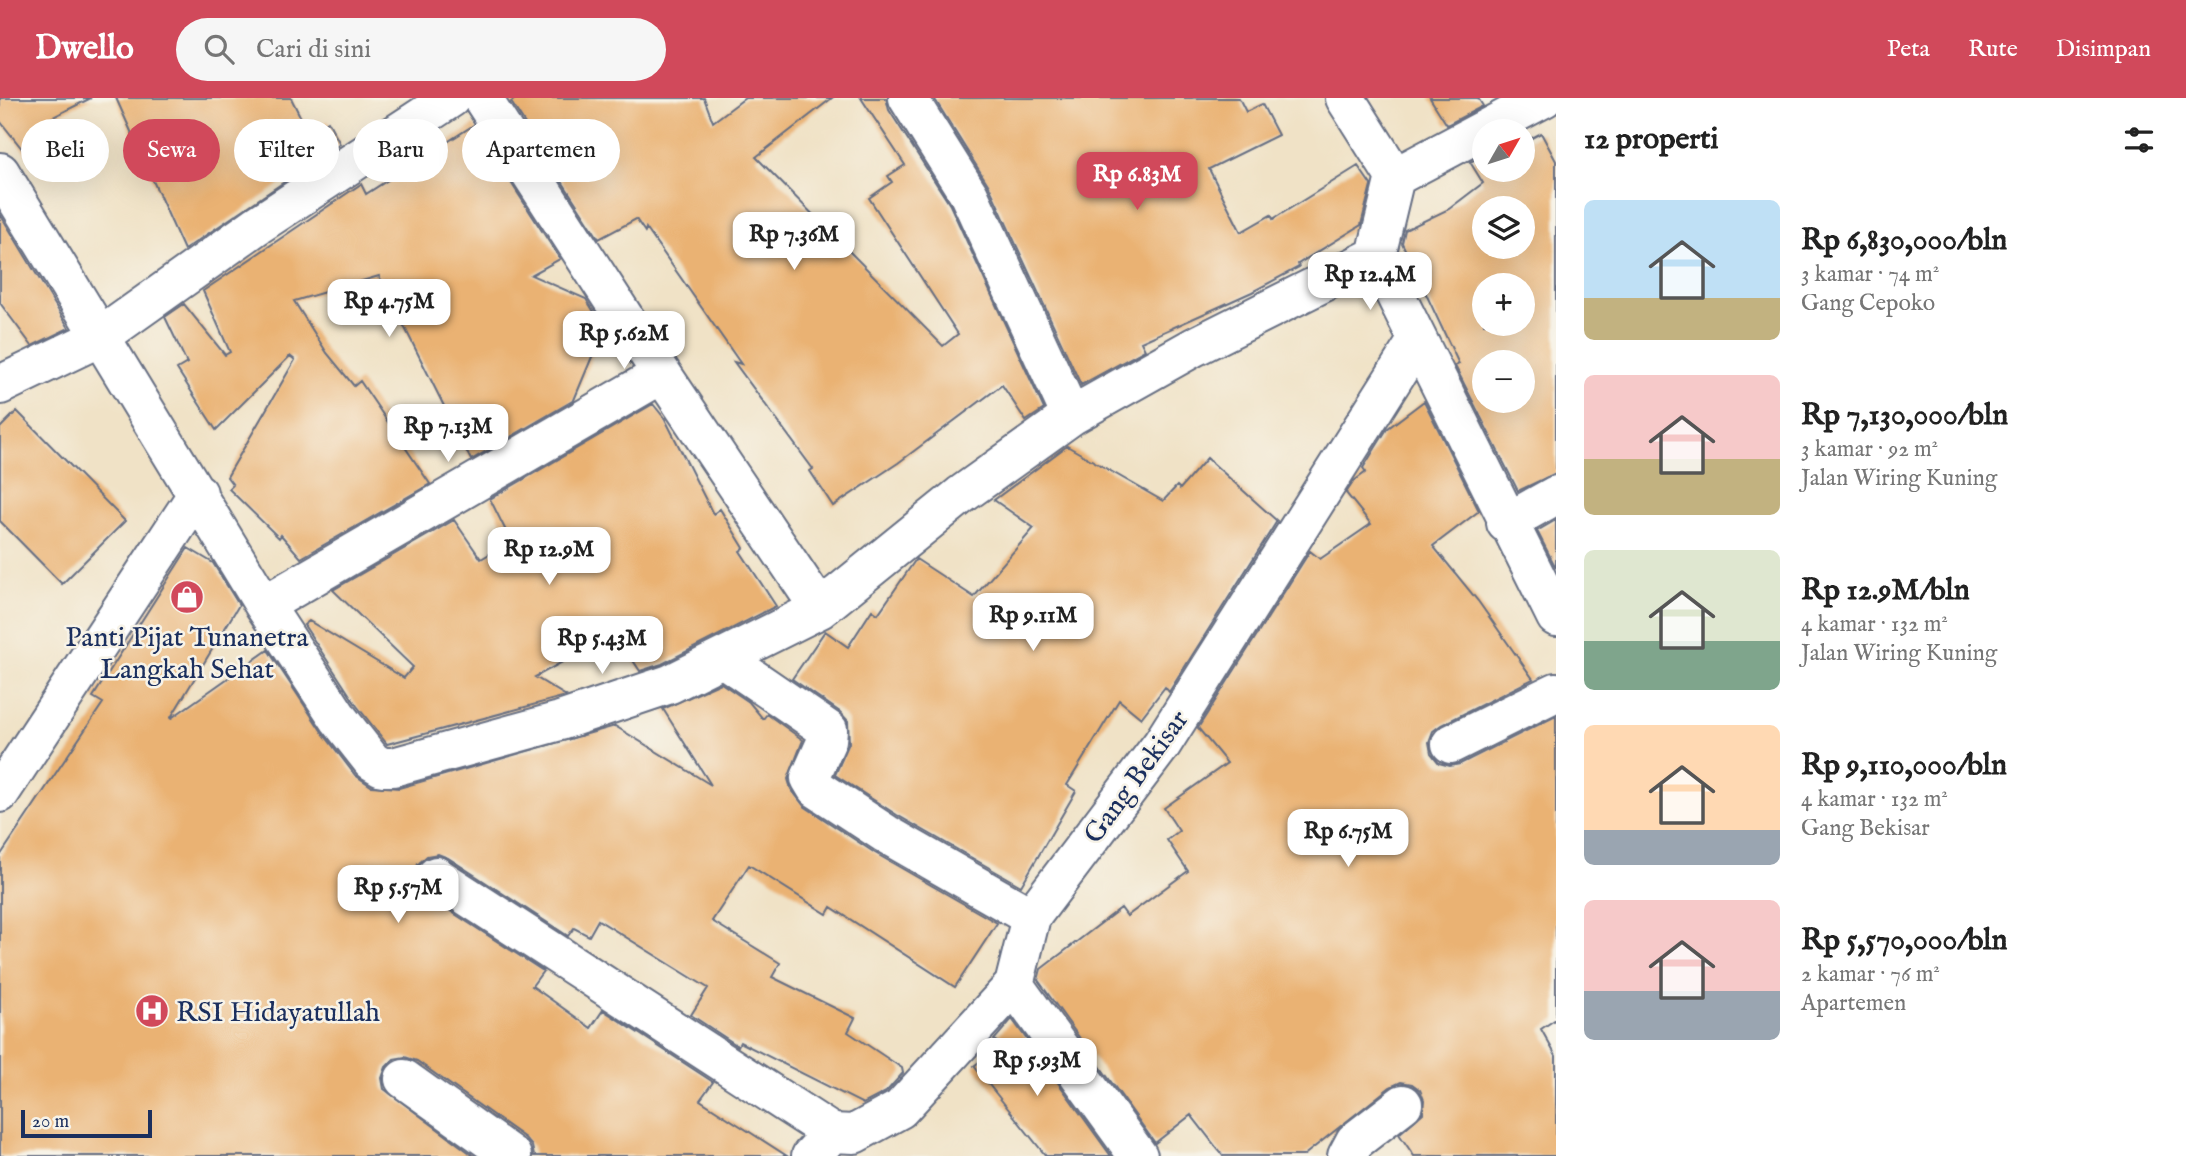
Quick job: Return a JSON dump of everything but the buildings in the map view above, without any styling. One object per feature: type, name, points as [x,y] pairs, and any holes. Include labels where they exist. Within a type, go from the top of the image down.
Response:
[{"type":"street","points":[[0,385],[100,337],[256,226],[451,98]]},
{"type":"street","points":[[482,98],[662,374],[820,609]]},
{"type":"street","points":[[908,98],[969,195],[1071,416]]},
{"type":"street","points":[[1345,98],[1395,177],[1376,256],[1506,523],[1556,617]]},
{"type":"street","points":[[1395,177],[1544,98]]},
{"type":"street","points":[[0,172],[264,605],[357,744],[382,767],[393,767],[560,722],[670,684],[820,609],[961,495],[1071,416],[1194,347],[1376,256]]},
{"type":"street","name":"Gang Bekisar","points":[[822,1144],[854,1134],[900,1109],[1014,985],[1031,917],[1162,744],[1418,341]]},
{"type":"street","points":[[264,605],[662,374]]},
{"type":"street","points":[[0,793],[198,494]]},
{"type":"street","points":[[1506,523],[1556,495]]},
{"type":"street","points":[[723,658],[828,730],[828,740],[810,778],[816,788],[886,834],[1031,917]]},
{"type":"street","points":[[1451,744],[1556,692]]},
{"type":"street","points":[[436,876],[822,1144]]},
{"type":"street","points":[[1014,985],[1138,1156]]},
{"type":"street","points":[[404,1079],[512,1156]]},
{"type":"street","points":[[1348,1156],[1355,1141],[1403,1104]]},
{"type":"place","name":"Panti Pijat Tunanetra Langkah Sehat","points":[[187,597]]},
{"type":"place","name":"RSI Hidayatullah","points":[[152,1011]]}]
